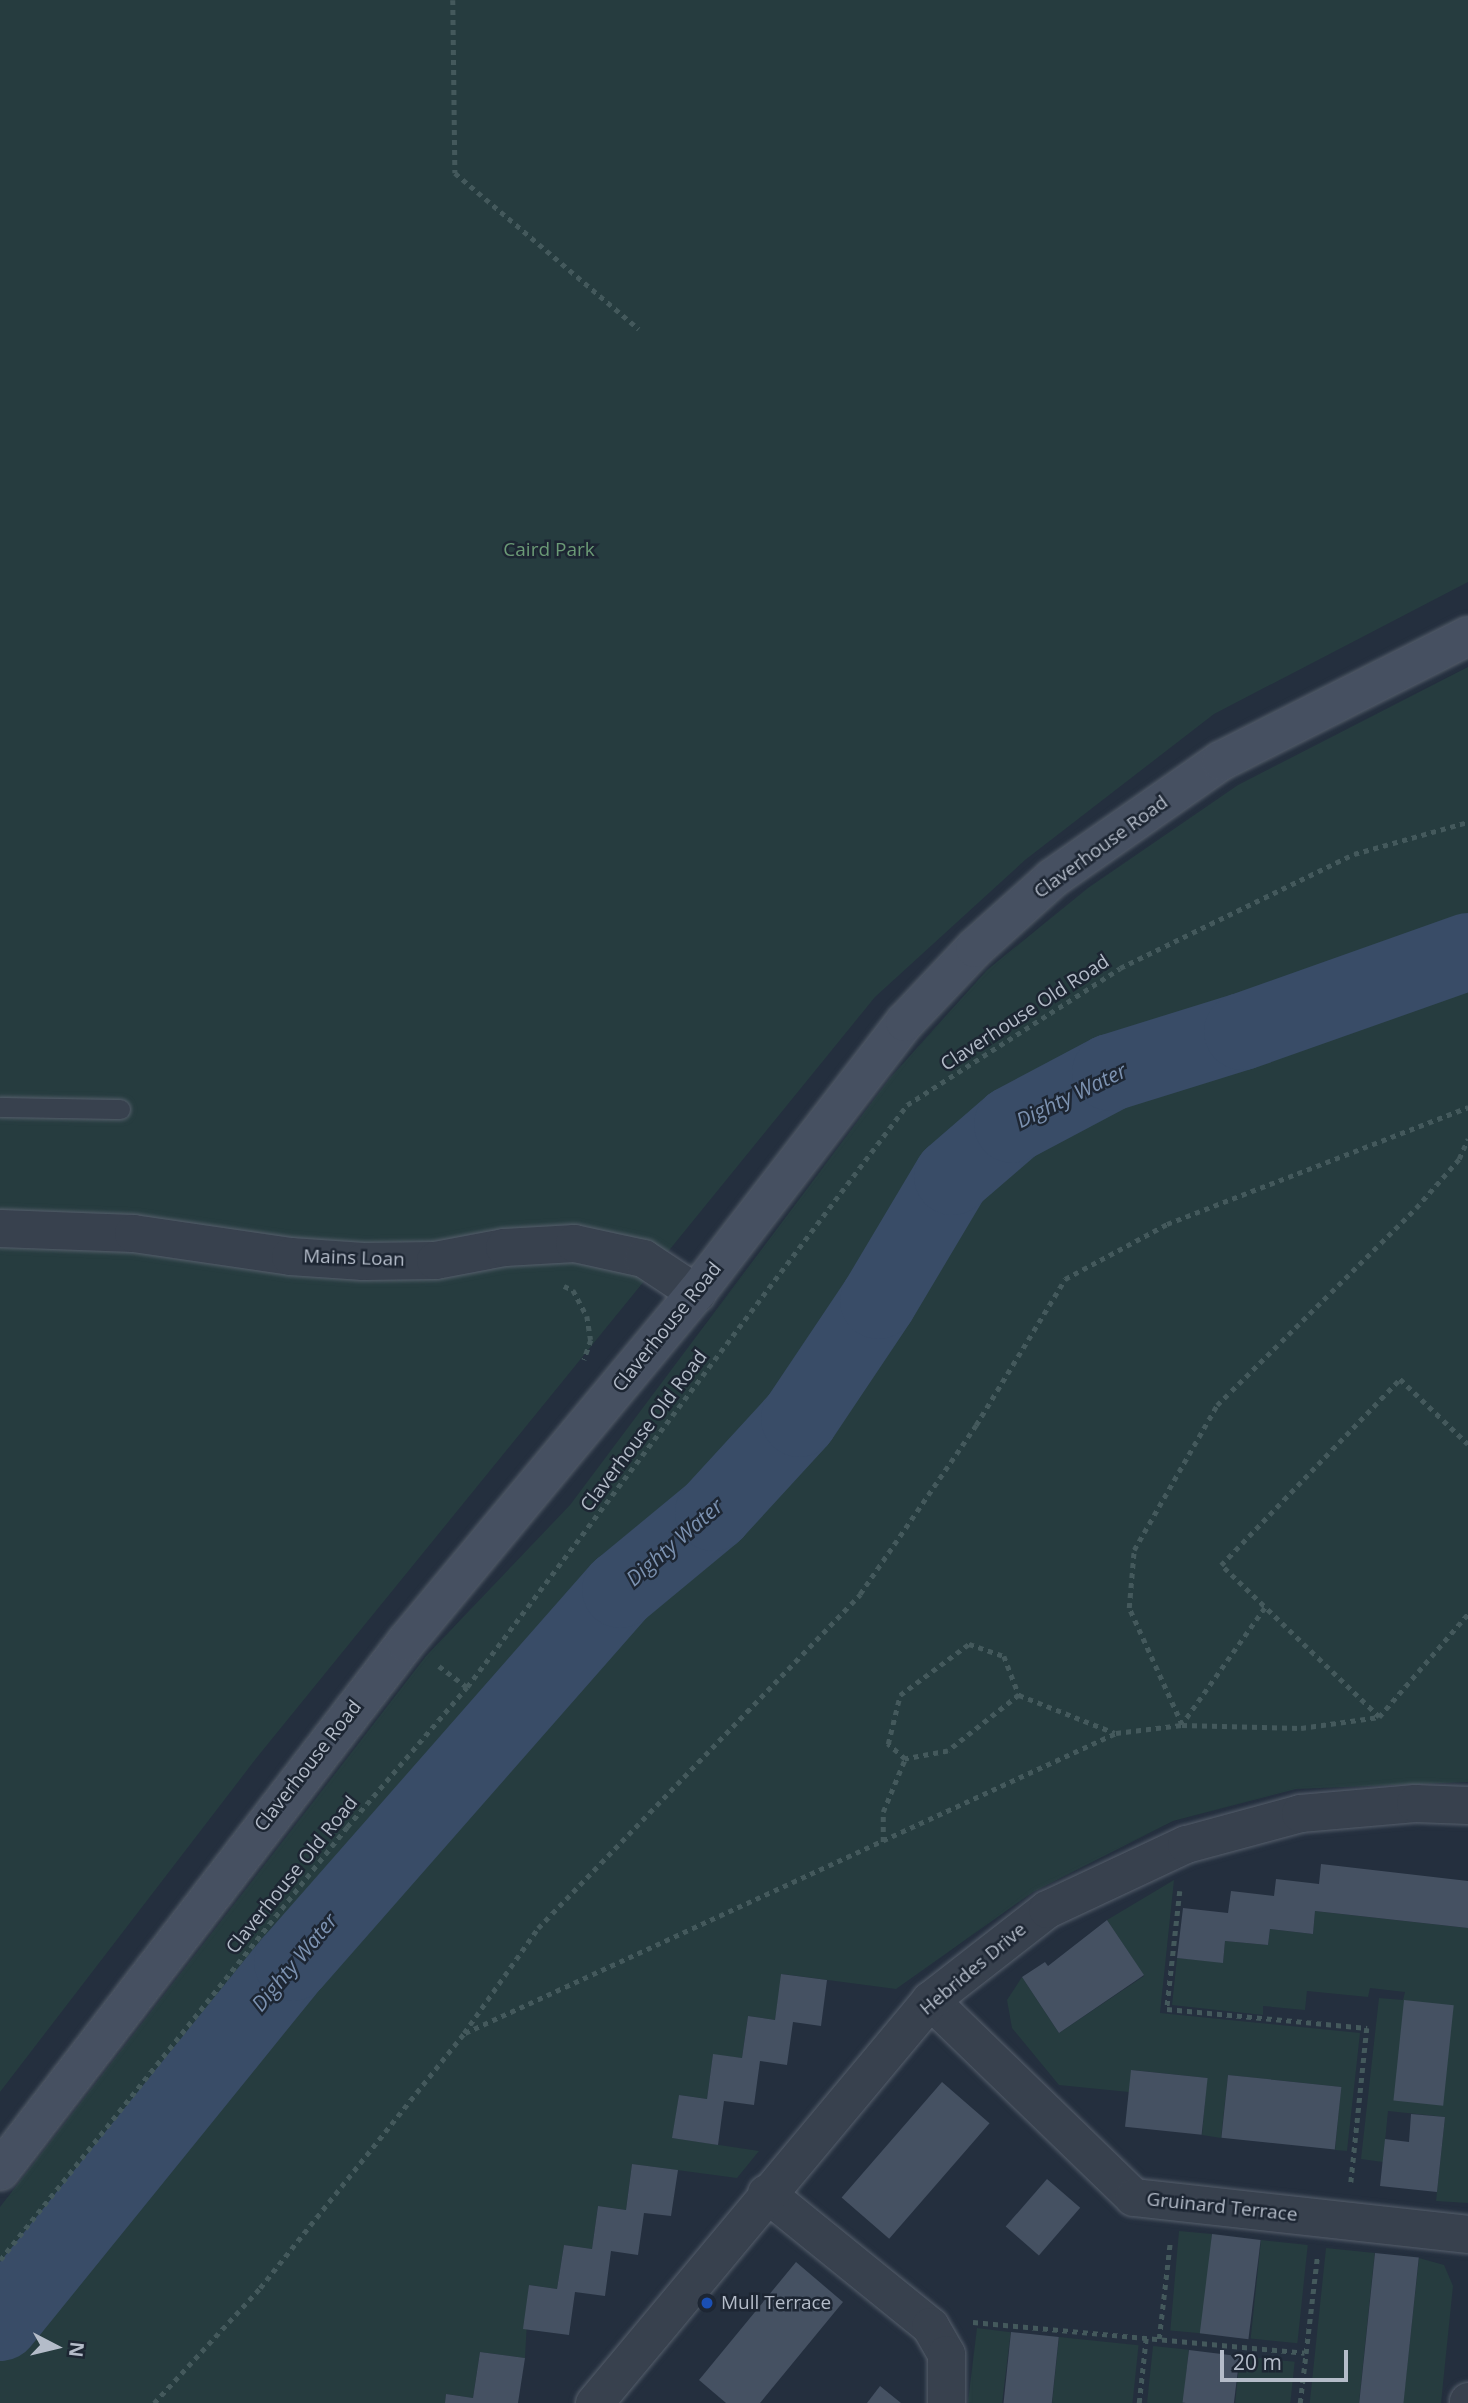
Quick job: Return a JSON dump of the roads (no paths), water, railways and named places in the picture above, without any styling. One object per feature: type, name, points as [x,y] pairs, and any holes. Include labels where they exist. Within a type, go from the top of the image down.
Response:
[{"type":"street","name":"Claverhouse Road","points":[[0,2171],[406,1642],[696,1293],[905,1022],[975,948],[1053,878],[1221,761],[1468,636]]},
{"type":"street","name":"Mains Loan","points":[[0,1228],[133,1233],[290,1256],[363,1261],[435,1260],[504,1247],[574,1242],[643,1258],[696,1293]]},
{"type":"street","name":"Hebrides Drive","points":[[594,2403],[766,2193],[930,2000],[1048,1909],[1186,1844],[1300,1813],[1415,1803],[1468,1805]]},
{"type":"street","name":"Gruinard Terrace","points":[[930,2000],[1133,2197],[1468,2234]]},
{"type":"street","points":[[766,2193],[930,2326],[946,2354],[946,2403]]},
{"type":"lane","points":[[0,1107],[120,1109]]},
{"type":"waterway","name":"Dighty Water","points":[[0,2322],[292,1962],[620,1589],[713,1512],[799,1418],[878,1300],[952,1176],[1012,1124],[1110,1072],[1242,1031],[1468,951]]},
{"type":"place","name":"Mull Terrace","points":[[707,2303]]},
{"type":"park label","name":"Caird Park","points":[[549,550]]}]
